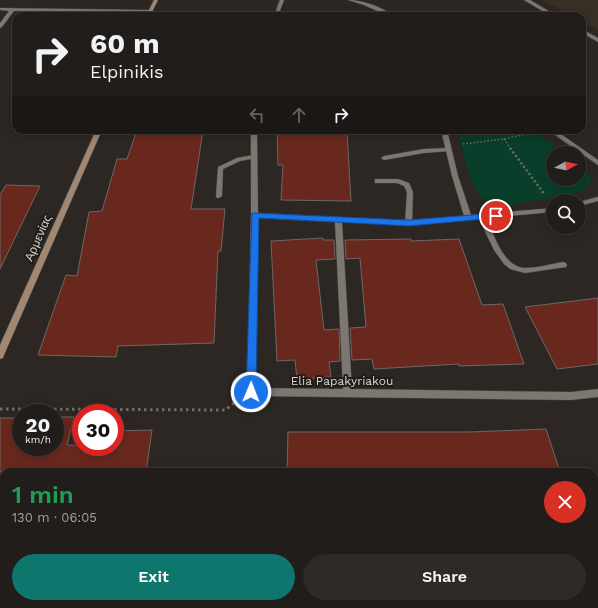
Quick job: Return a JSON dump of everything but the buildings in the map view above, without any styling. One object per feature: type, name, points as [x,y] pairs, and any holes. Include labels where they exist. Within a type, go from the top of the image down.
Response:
[{"type":"main road","points":[[150,12],[156,0]]},
{"type":"main road","name":"Αρμενίας","points":[[0,355],[97,134]]},
{"type":"street","points":[[278,12],[282,0]]},
{"type":"street","points":[[350,0],[366,4],[383,12]]},
{"type":"street","points":[[526,0],[548,12]]},
{"type":"street","points":[[0,9],[95,12]]},
{"type":"street","points":[[0,26],[13,9]]},
{"type":"street","points":[[586,33],[598,40]]},
{"type":"street","points":[[251,392],[255,215],[254,134]]},
{"type":"street","points":[[445,134],[468,218]]},
{"type":"street","points":[[556,134],[598,163]]},
{"type":"street","points":[[384,158],[448,148]]},
{"type":"street","points":[[219,196],[220,168],[239,159],[254,157]]},
{"type":"street","points":[[377,181],[398,181],[406,185],[410,192],[409,223]]},
{"type":"street","points":[[586,202],[598,199]]},
{"type":"street","points":[[255,215],[409,223],[546,211]]},
{"type":"street","points":[[482,217],[499,253],[507,263],[521,270],[563,265]]},
{"type":"street","points":[[338,219],[348,392]]},
{"type":"street","name":"Elia Papakyriakou","points":[[251,392],[348,392],[571,396],[598,392]]},
{"type":"path","points":[[448,148],[527,134]]},
{"type":"path","points":[[504,139],[546,196]]},
{"type":"path","points":[[0,408],[225,410],[251,392]]},
{"type":"shaded area","points":[[542,0],[598,0],[598,30],[586,23],[586,12],[564,12]]},
{"type":"green space","points":[[460,134],[537,134],[553,146],[546,146],[546,186],[586,186],[586,171],[591,178],[586,189],[573,193],[546,194],[546,198],[512,205],[498,206],[485,201],[479,194],[468,173]]},
{"type":"route","points":[[251,392],[255,215],[409,223],[496,216]]}]
